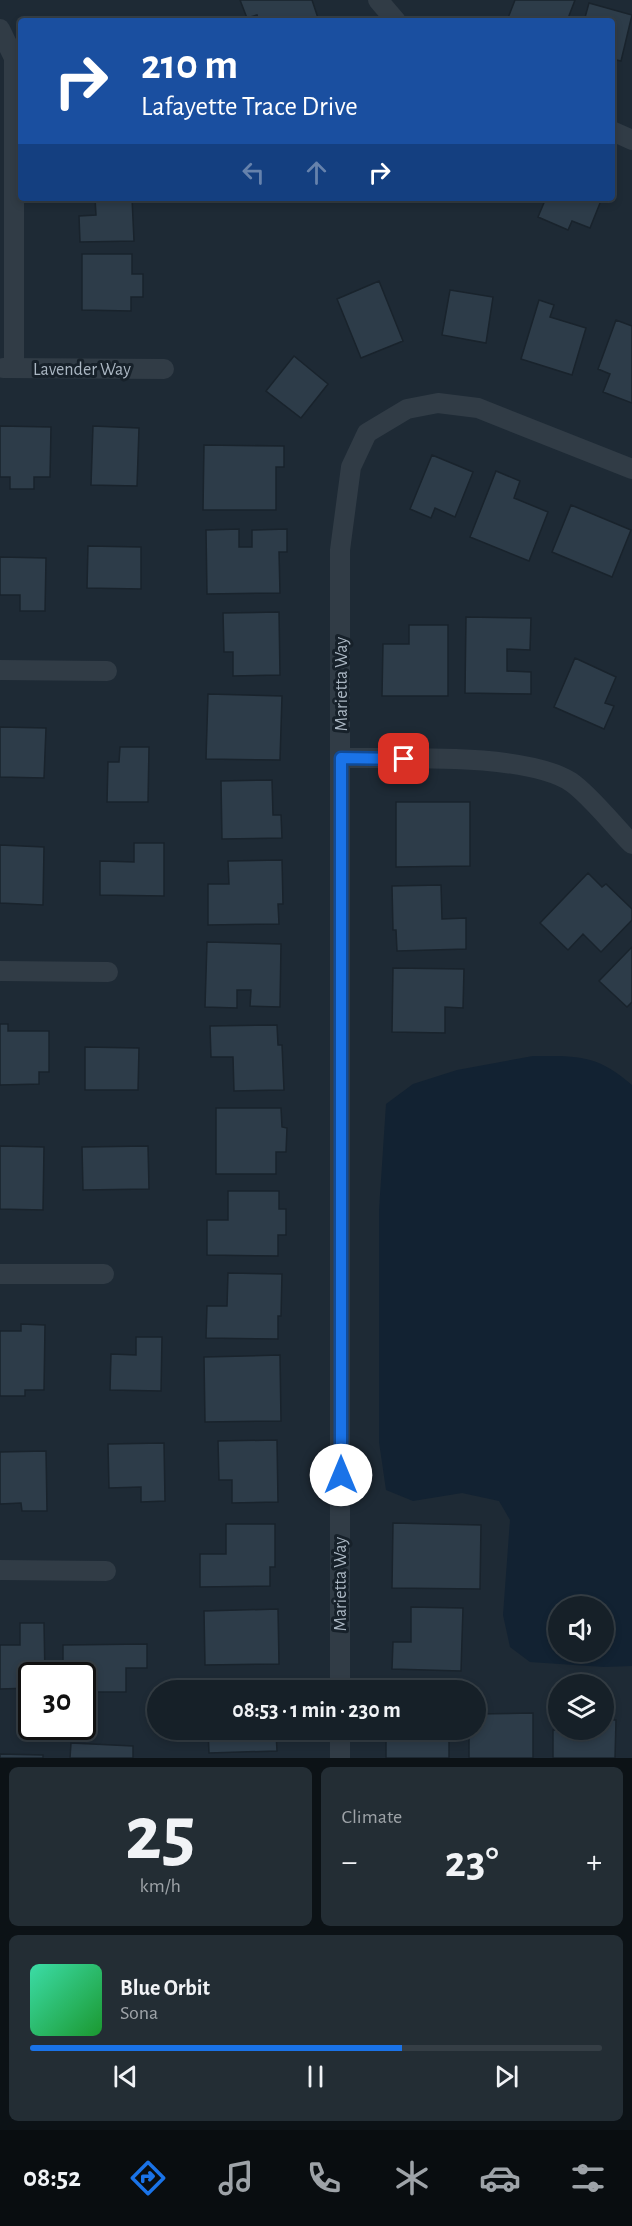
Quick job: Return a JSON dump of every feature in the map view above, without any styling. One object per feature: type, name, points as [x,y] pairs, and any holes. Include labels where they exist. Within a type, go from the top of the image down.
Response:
[{"type":"street","points":[[378,0],[393,18]]},
{"type":"street","points":[[0,29],[14,58],[7,368]]},
{"type":"street","points":[[615,132],[632,140]]},
{"type":"street","name":"Lavender Way","points":[[7,368],[164,369]]},
{"type":"street","name":"Marietta Way","points":[[340,1680],[340,550],[351,467],[368,433],[406,409],[438,403],[478,408],[632,469]]},
{"type":"street","points":[[0,670],[107,671]]},
{"type":"street","points":[[341,758],[502,762],[539,767],[572,782],[632,844]]},
{"type":"street","points":[[0,971],[108,972]]},
{"type":"street","points":[[0,1274],[104,1274]]},
{"type":"street","points":[[0,1570],[106,1571]]},
{"type":"street","points":[[340,1740],[340,1758]]},
{"type":"water","points":[[533,1056],[562,1056],[597,1062],[608,1067],[632,1085],[632,1666],[604,1667],[530,1662],[510,1647],[503,1615],[510,1520],[499,1501],[462,1493],[413,1501],[386,1490],[379,1442],[379,1210],[386,1104],[413,1084],[457,1070]]},
{"type":"building","points":[[240,0],[312,0],[318,18],[258,18],[257,15],[247,18]]},
{"type":"building","points":[[515,0],[575,0],[568,18],[508,18]]},
{"type":"building","points":[[589,3],[632,15],[621,61],[615,60],[615,18],[585,18]]},
{"type":"building","points":[[95,201],[132,201],[134,241],[80,242],[79,216],[96,215]]},
{"type":"building","points":[[545,201],[601,201],[590,228],[572,221],[568,230],[538,217]]},
{"type":"building","points":[[82,254],[132,254],[132,274],[143,274],[143,297],[131,297],[131,311],[82,310]]},
{"type":"building","points":[[379,281],[403,341],[361,358],[337,299]]},
{"type":"building","points":[[450,290],[493,297],[486,343],[442,335]]},
{"type":"building","points":[[539,300],[554,305],[550,317],[586,328],[572,375],[521,359]]},
{"type":"building","points":[[616,320],[632,326],[632,403],[603,392],[610,374],[598,369]]},
{"type":"building","points":[[294,356],[328,384],[301,418],[266,391]]},
{"type":"building","points":[[0,426],[51,427],[50,477],[34,477],[34,489],[10,489],[10,477],[0,477]]},
{"type":"building","points":[[93,426],[139,428],[137,486],[91,485]]},
{"type":"building","points":[[204,445],[284,446],[284,467],[276,467],[276,510],[203,510]]},
{"type":"building","points":[[432,455],[473,472],[455,517],[435,508],[431,518],[410,509]]},
{"type":"building","points":[[496,471],[520,481],[514,498],[548,512],[529,561],[470,537]]},
{"type":"building","points":[[571,505],[631,530],[612,577],[552,552]]},
{"type":"building","points":[[239,529],[239,547],[252,547],[252,530],[287,529],[287,552],[279,552],[280,593],[207,594],[206,530]]},
{"type":"building","points":[[88,546],[141,547],[141,589],[87,588]]},
{"type":"building","points":[[0,557],[46,558],[45,611],[20,611],[20,595],[0,595]]},
{"type":"building","points":[[279,612],[280,675],[233,676],[233,652],[224,652],[223,613]]},
{"type":"building","points":[[466,617],[531,618],[530,650],[507,649],[507,671],[531,672],[531,694],[465,693]]},
{"type":"building","points":[[409,625],[448,625],[448,696],[382,696],[383,644],[409,644]]},
{"type":"building","points":[[575,658],[616,677],[605,703],[614,706],[604,729],[554,707]]},
{"type":"building","points":[[208,694],[282,696],[280,760],[206,759]]},
{"type":"building","points":[[0,727],[46,728],[44,778],[0,777]]},
{"type":"building","points":[[120,747],[149,747],[148,802],[107,802],[108,762],[119,762]]},
{"type":"building","points":[[272,780],[273,815],[281,815],[282,838],[222,839],[221,781]]},
{"type":"building","points":[[396,802],[470,802],[470,866],[396,867]]},
{"type":"building","points":[[134,843],[164,843],[164,896],[100,895],[100,861],[134,862]]},
{"type":"building","points":[[0,845],[44,847],[43,905],[0,903]]},
{"type":"building","points":[[282,860],[283,904],[278,904],[279,924],[208,925],[208,884],[229,884],[228,861]]},
{"type":"building","points":[[588,873],[602,887],[606,884],[632,909],[632,920],[601,952],[583,934],[568,950],[540,923]]},
{"type":"building","points":[[441,885],[442,919],[466,918],[466,949],[397,951],[396,930],[393,930],[392,886]]},
{"type":"building","points":[[207,942],[281,944],[280,1007],[250,1006],[251,990],[237,990],[237,1008],[205,1007]]},
{"type":"building","points":[[632,947],[632,1002],[627,1007],[599,981]]},
{"type":"building","points":[[393,968],[464,969],[463,1008],[445,1007],[445,1033],[392,1032]]},
{"type":"building","points":[[0,1024],[8,1024],[8,1031],[49,1031],[49,1072],[39,1072],[39,1084],[0,1085]]},
{"type":"building","points":[[277,1025],[278,1045],[282,1045],[284,1090],[234,1091],[233,1057],[211,1057],[210,1026]]},
{"type":"building","points":[[85,1047],[139,1048],[138,1090],[85,1090]]},
{"type":"building","points":[[216,1108],[281,1108],[282,1127],[287,1128],[286,1152],[276,1152],[276,1174],[216,1174]]},
{"type":"building","points":[[0,1146],[44,1147],[43,1210],[0,1209]]},
{"type":"building","points":[[148,1146],[149,1189],[83,1190],[82,1147]]},
{"type":"building","points":[[228,1191],[279,1191],[279,1209],[286,1209],[286,1235],[278,1235],[278,1256],[207,1255],[207,1220],[228,1220]]},
{"type":"building","points":[[228,1273],[282,1274],[278,1339],[206,1338],[207,1306],[227,1306]]},
{"type":"building","points":[[21,1324],[45,1325],[44,1390],[25,1390],[25,1396],[0,1396],[0,1331],[21,1331]]},
{"type":"building","points":[[136,1337],[162,1337],[161,1391],[110,1390],[111,1354],[136,1355]]},
{"type":"building","points":[[280,1355],[281,1421],[205,1422],[204,1357]]},
{"type":"building","points":[[277,1440],[278,1502],[232,1503],[232,1480],[219,1480],[218,1441]]},
{"type":"building","points":[[164,1443],[165,1501],[141,1502],[141,1487],[109,1488],[108,1444]]},
{"type":"building","points":[[46,1451],[47,1511],[22,1511],[21,1503],[0,1504],[0,1452]]},
{"type":"building","points":[[393,1523],[481,1525],[480,1589],[392,1588]]},
{"type":"building","points":[[226,1524],[275,1524],[275,1567],[270,1567],[270,1586],[200,1587],[200,1554],[226,1554]]},
{"type":"building","points":[[411,1607],[463,1608],[461,1671],[392,1669],[393,1642],[411,1642]]},
{"type":"building","points":[[278,1609],[279,1664],[205,1665],[204,1611]]},
{"type":"building","points":[[20,1623],[44,1623],[45,1662],[18,1662],[18,1688],[0,1689],[0,1645],[20,1645]]},
{"type":"building","points":[[147,1644],[147,1668],[126,1668],[126,1692],[96,1692],[96,1662],[63,1662],[63,1645]]},
{"type":"building","points":[[533,1713],[533,1758],[469,1758],[469,1740],[486,1740],[486,1714]]},
{"type":"building","points":[[614,1720],[616,1720],[615,1758],[553,1758],[553,1740],[614,1740]]},
{"type":"building","points":[[208,1740],[276,1740],[277,1751],[209,1753]]},
{"type":"building","points":[[386,1740],[449,1740],[449,1758],[386,1758]]},
{"type":"building","points":[[71,1743],[133,1746],[133,1758],[70,1758]]},
{"type":"building","points":[[0,1754],[43,1755],[43,1758],[0,1758]]},
{"type":"route","points":[[341,1475],[341,758],[404,759]]}]
